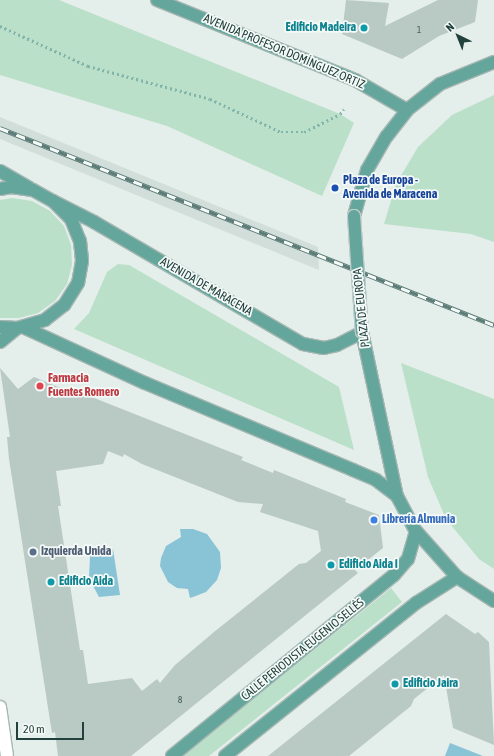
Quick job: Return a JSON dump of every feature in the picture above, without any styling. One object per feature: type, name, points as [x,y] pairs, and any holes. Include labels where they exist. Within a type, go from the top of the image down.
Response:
[{"type":"main road","name":"AVENIDA PROFESOR DOMÍNGUEZ ORTIZ","points":[[157,0],[355,80],[407,110]]},
{"type":"main road","name":"PLAZA DE EUROPA","points":[[494,62],[440,84],[407,110],[387,136],[367,170],[354,216],[362,332],[397,496],[416,531],[457,577],[494,601]]},
{"type":"main road","points":[[0,171],[53,201],[71,219],[80,241],[82,261],[78,283],[64,305],[45,320],[20,328],[0,342]]},
{"type":"main road","points":[[0,189],[11,187],[33,190]]},
{"type":"main road","name":"AVENIDA DE MARACENA","points":[[53,201],[94,222],[304,344],[324,348],[337,345],[362,332]]},
{"type":"main road","points":[[0,327],[20,328],[145,383],[376,480],[397,496]]},
{"type":"main road","name":"CALLE PERIODISTA EUGENIO SELLÉS","points":[[172,756],[394,576],[408,559],[416,531]]},
{"type":"main road","points":[[224,756],[416,603],[457,577]]},
{"type":"street","points":[[0,707],[7,756]]},
{"type":"path","points":[[0,26],[88,66],[210,99],[281,132],[304,132],[340,114],[344,108]]},
{"type":"shaded area","points":[[0,117],[318,247],[319,270],[0,139]]},
{"type":"green space","points":[[0,0],[59,0],[340,114],[354,123],[322,196],[167,126],[0,75]]},
{"type":"green space","points":[[494,95],[494,242],[471,234],[384,224],[396,184],[418,147],[452,115]]},
{"type":"green space","points":[[12,198],[32,201],[50,211],[64,226],[71,245],[72,265],[67,284],[55,301],[38,313],[19,318],[0,318],[0,200]]},
{"type":"green space","points":[[118,264],[129,265],[339,387],[354,450],[74,329],[89,313],[107,272]]},
{"type":"green space","points":[[401,363],[494,399],[494,569],[479,559],[446,519],[428,477]]},
{"type":"green space","points":[[391,588],[402,602],[209,756],[183,756]]},
{"type":"water","points":[[180,529],[193,529],[207,534],[220,552],[221,568],[217,580],[206,592],[190,598],[188,589],[177,588],[168,582],[160,566],[161,558],[166,546],[181,537]]},
{"type":"water","points":[[113,549],[120,595],[99,597],[89,578],[90,557],[93,553]]},
{"type":"water","points":[[450,743],[483,756],[445,756]]},
{"type":"building","points":[[346,0],[389,3],[385,26],[438,0],[478,0],[475,22],[439,36],[402,59],[342,34]]},
{"type":"building","name":"Edificio Aida I","points":[[0,368],[18,389],[34,377],[68,391],[69,388],[243,457],[241,460],[273,473],[274,470],[346,499],[345,502],[379,515],[383,548],[355,570],[358,573],[131,756],[58,756],[55,732],[52,733],[9,459],[7,437],[10,437]],"holes":[[[108,451],[123,457],[124,454],[142,464],[238,502],[263,504],[260,512],[318,531],[321,551],[306,563],[299,564],[214,632],[175,665],[160,683],[157,679],[142,691],[132,678],[88,684],[83,650],[80,650],[58,506],[61,506],[56,471],[103,464]]]},
{"type":"building","name":"Edificio Jaira","points":[[446,614],[475,634],[478,632],[489,642],[494,745],[453,728],[444,675],[414,699],[411,706],[349,756],[268,756]]},
{"type":"railway","points":[[0,128],[494,325]]},
{"type":"place","name":"Edificio Madeira","points":[[364,28]]},
{"type":"place","name":"Plaza de Europa - Avenida de Maracena","points":[[335,188]]},
{"type":"place","name":"Farmacia Fuentes Romero","points":[[40,386]]},
{"type":"place","name":"Librería Almunia","points":[[374,520]]},
{"type":"place","name":"Izquierda Unida","points":[[33,552]]},
{"type":"place","name":"Edificio Aida I","points":[[331,565]]},
{"type":"place","name":"Edificio Aida","points":[[51,582]]},
{"type":"place","name":"Edificio Jaira","points":[[395,684]]}]
